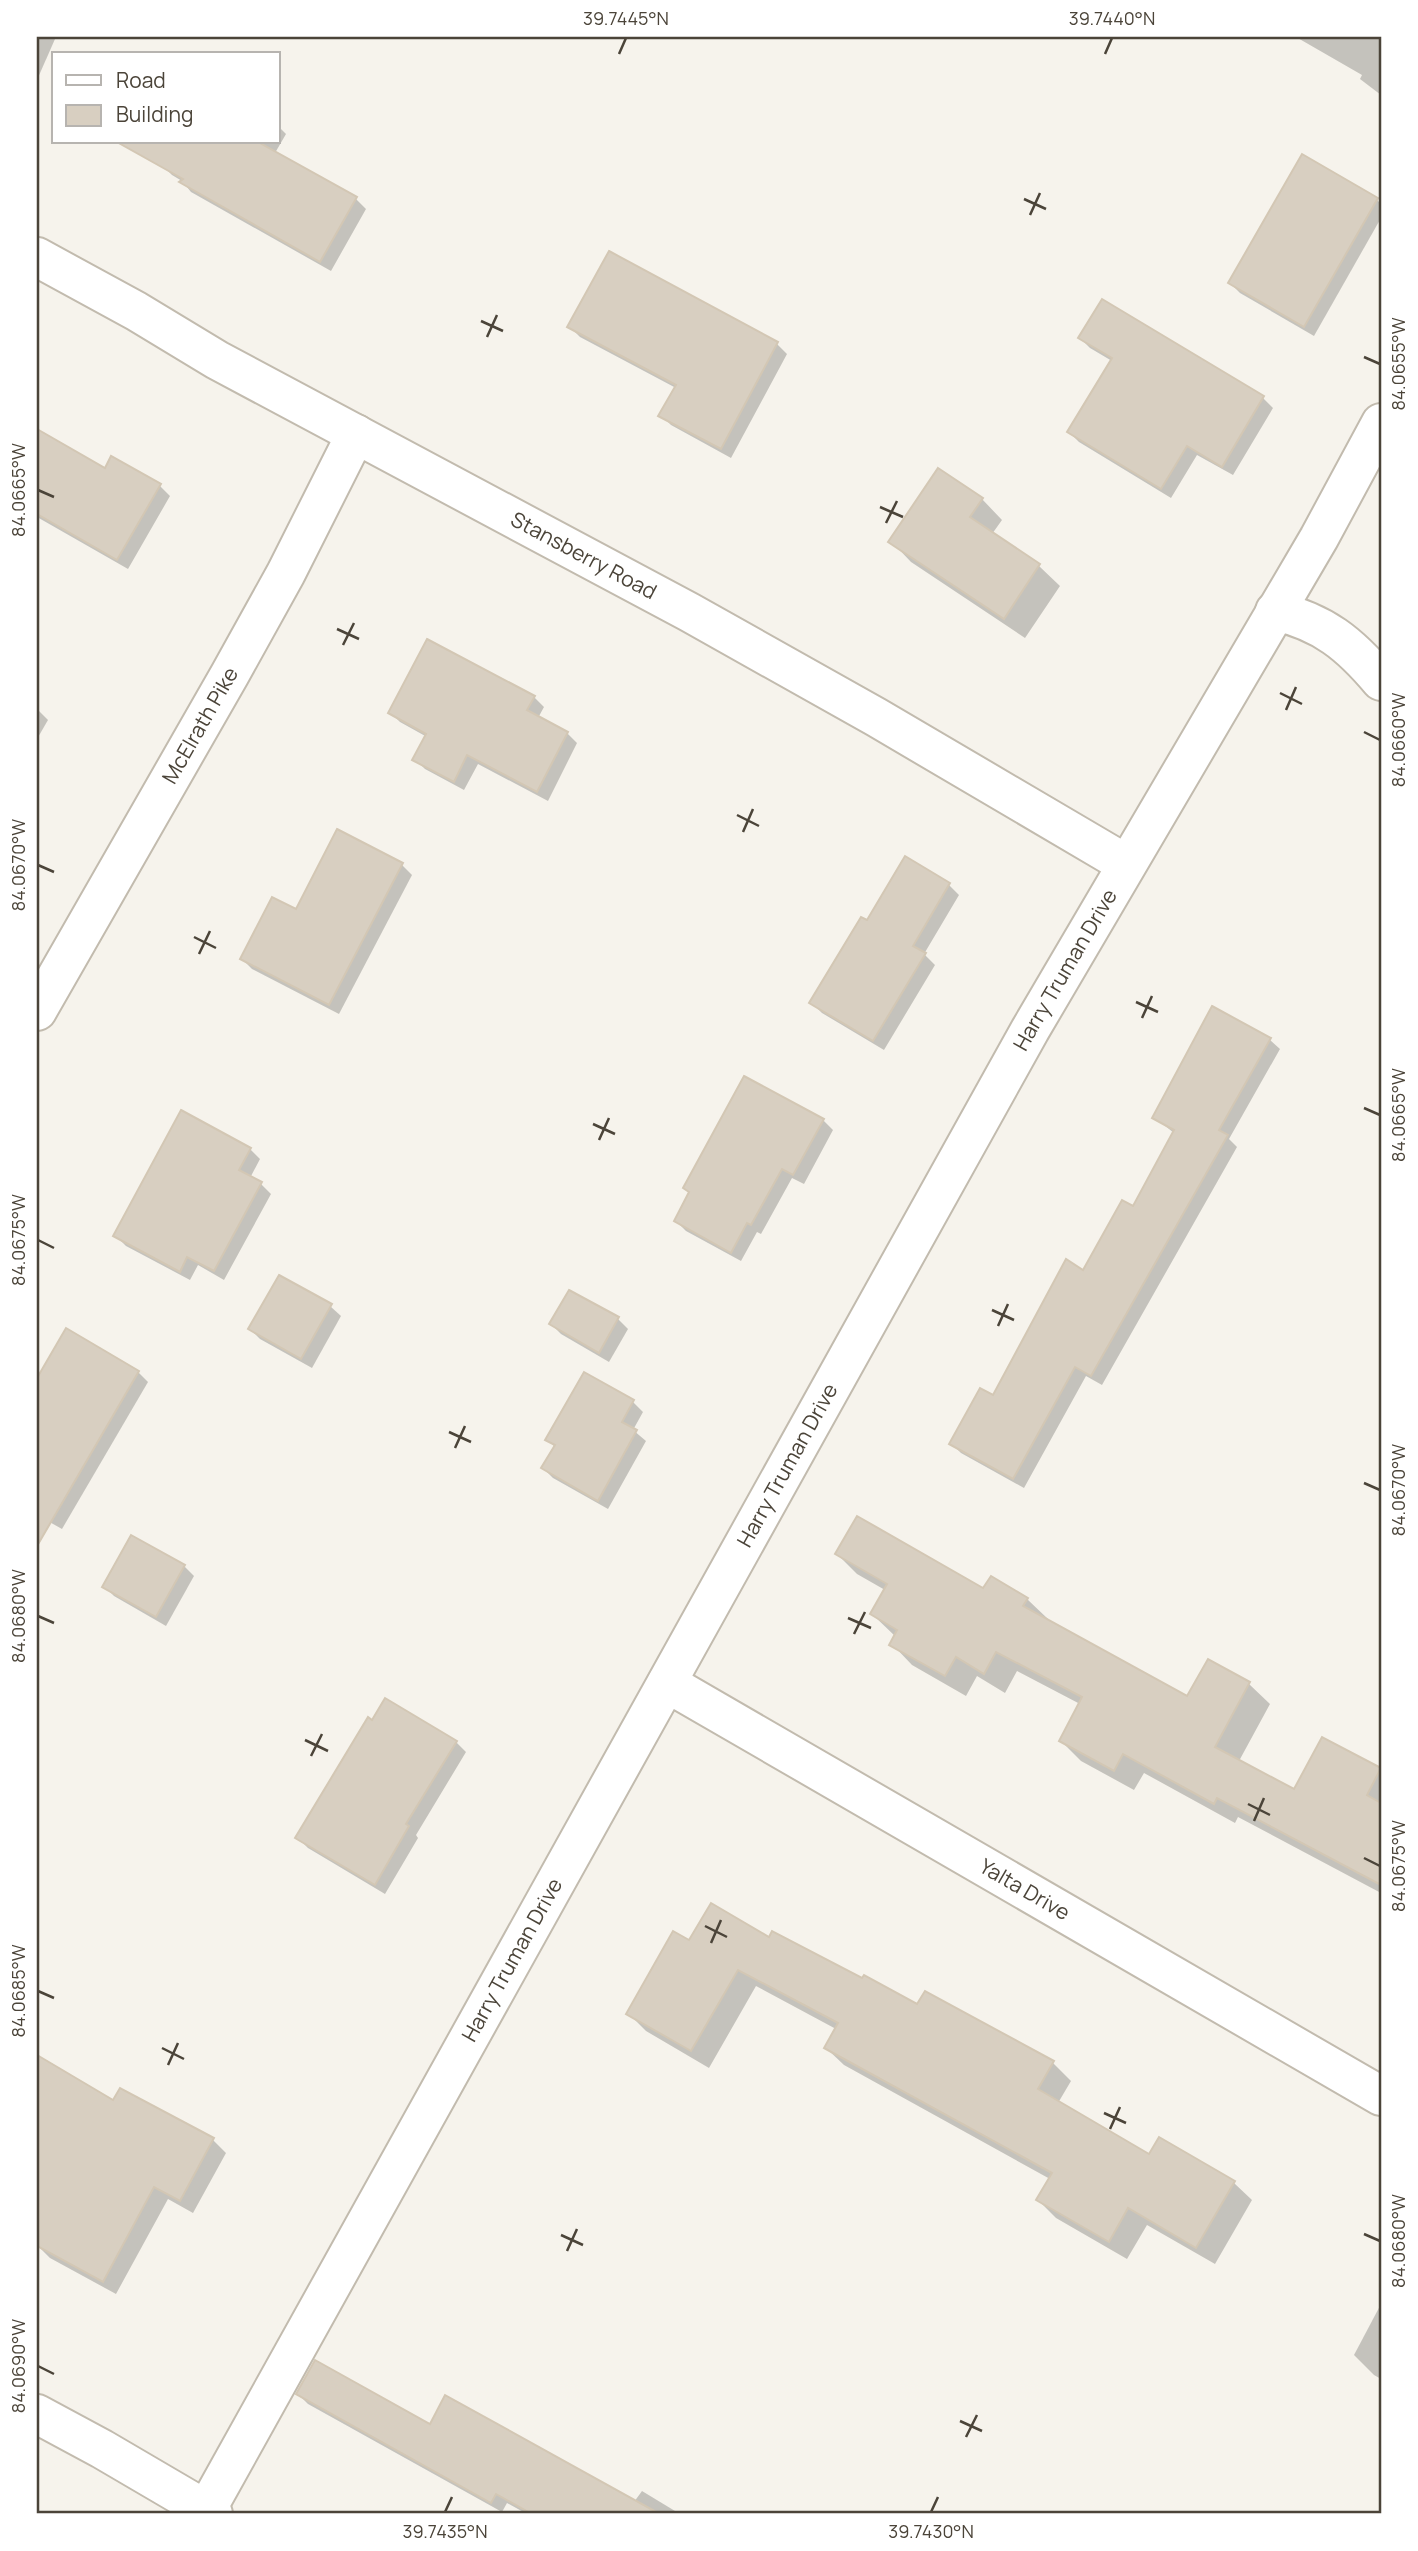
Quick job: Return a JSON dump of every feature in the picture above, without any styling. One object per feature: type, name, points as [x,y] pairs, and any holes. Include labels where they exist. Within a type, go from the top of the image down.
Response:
[{"type":"street","name":"Stansberry Road","points":[[37,257],[136,311],[217,360],[713,625],[1126,864]]},
{"type":"street","name":"Harry Truman Drive","points":[[208,2513],[1030,1030],[1319,538],[1381,423]]},
{"type":"street","name":"McElrath Pike","points":[[37,1010],[286,573],[356,434]]},
{"type":"street","points":[[1275,611],[1321,626],[1359,653],[1381,681]]},
{"type":"street","name":"Yalta Drive","points":[[667,1683],[1381,2096]]},
{"type":"street","points":[[37,2414],[102,2449],[208,2513]]},
{"type":"building","points":[[121,144],[262,144],[357,197],[320,262],[179,182],[183,179]]},
{"type":"building","points":[[1302,154],[1378,198],[1304,327],[1228,283]]},
{"type":"building","points":[[609,251],[778,342],[721,449],[658,416],[676,385],[567,327]]},
{"type":"building","points":[[1102,299],[1264,396],[1222,467],[1187,446],[1161,489],[1067,432],[1112,358],[1078,338]]},
{"type":"building","points":[[37,429],[105,468],[111,456],[161,484],[117,560],[37,514]]},
{"type":"building","points":[[938,468],[983,498],[970,517],[1040,564],[1004,619],[888,542]]},
{"type":"building","points":[[427,639],[535,696],[527,710],[568,732],[537,792],[467,755],[454,782],[412,760],[426,734],[388,713]]},
{"type":"building","points":[[337,829],[403,863],[329,1005],[240,959],[272,897],[296,909]]},
{"type":"building","points":[[905,856],[950,883],[913,946],[926,953],[873,1041],[809,1003],[861,917],[867,920]]},
{"type":"building","points":[[1212,1006],[1271,1038],[1219,1130],[1228,1135],[1091,1376],[1075,1367],[1013,1479],[949,1444],[980,1388],[993,1395],[1066,1259],[1083,1270],[1122,1200],[1133,1206],[1174,1130],[1152,1118]]},
{"type":"building","points":[[744,1076],[824,1119],[793,1175],[782,1169],[751,1225],[747,1223],[731,1253],[674,1221],[689,1192],[683,1188]]},
{"type":"building","points":[[181,1110],[251,1148],[239,1170],[262,1182],[214,1271],[187,1257],[180,1272],[113,1236]]},
{"type":"building","points":[[279,1275],[332,1304],[301,1359],[248,1329]]},
{"type":"building","points":[[569,1290],[619,1317],[599,1353],[549,1324]]},
{"type":"building","points":[[66,1328],[139,1371],[37,1546],[37,1378]]},
{"type":"building","points":[[584,1372],[634,1400],[622,1422],[637,1430],[598,1501],[541,1468],[555,1445],[545,1440]]},
{"type":"building","points":[[857,1516],[983,1588],[991,1576],[1028,1598],[1023,1606],[1187,1696],[1208,1659],[1250,1682],[1215,1747],[1294,1789],[1322,1737],[1381,1768],[1367,1795],[1381,1803],[1381,1885],[1217,1798],[1214,1804],[1123,1754],[1114,1771],[1059,1741],[1082,1697],[996,1652],[984,1674],[956,1657],[945,1676],[889,1645],[897,1630],[870,1614],[887,1584],[835,1554]]},
{"type":"building","points":[[131,1535],[185,1565],[156,1617],[102,1587]]},
{"type":"building","points":[[385,1698],[457,1741],[406,1824],[409,1826],[375,1885],[295,1838],[368,1717],[372,1720]]},
{"type":"building","points":[[711,1903],[769,1937],[772,1931],[917,2004],[925,1991],[1054,2061],[1038,2089],[1149,2154],[1159,2137],[1235,2181],[1196,2248],[1128,2208],[1109,2242],[1036,2200],[1052,2173],[824,2048],[838,2023],[738,1970],[691,2051],[626,2014],[673,1931],[689,1940]]},
{"type":"building","points":[[37,2055],[113,2100],[120,2088],[214,2138],[180,2201],[154,2187],[103,2282],[37,2246]]},
{"type":"building","points":[[315,2360],[430,2424],[445,2395],[660,2514],[532,2514],[496,2494],[491,2503],[296,2394]]}]
